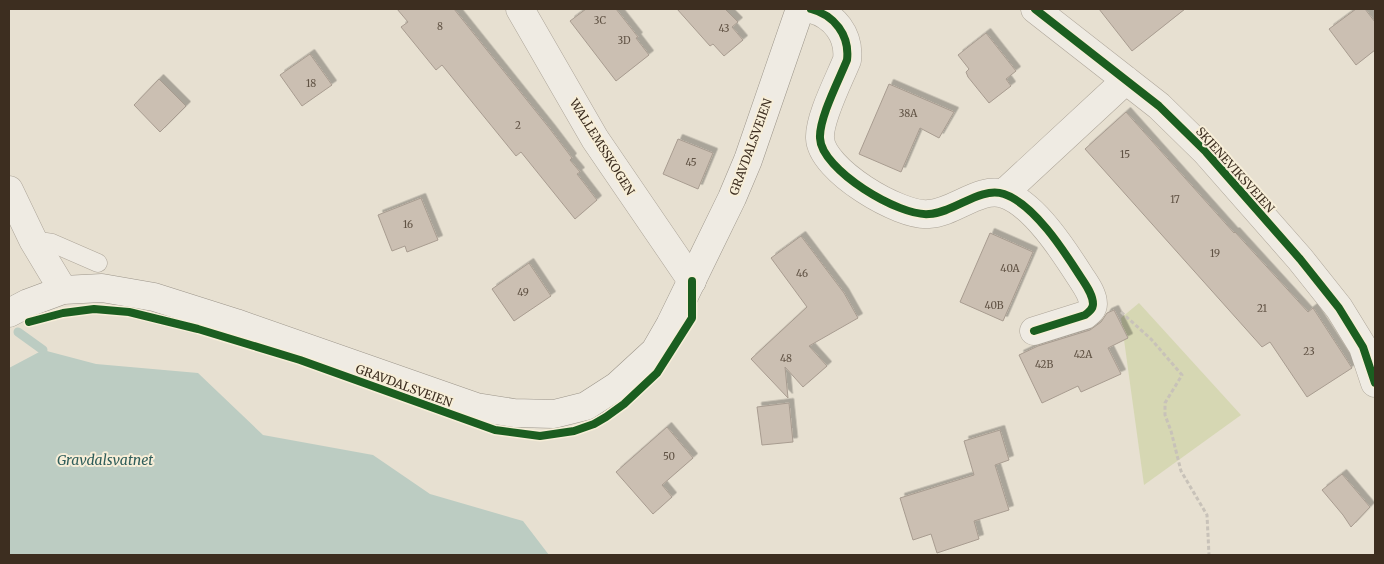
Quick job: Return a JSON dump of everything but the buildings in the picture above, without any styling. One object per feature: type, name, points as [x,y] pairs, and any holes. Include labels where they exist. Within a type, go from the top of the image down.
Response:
[{"type":"street","name":"WALLEMSSKOGEN","points":[[520,9],[596,140],[692,281]]},
{"type":"street","name":"GRAVDALSVEIEN","points":[[9,313],[28,303],[63,290],[102,288],[154,298],[236,323],[476,407],[514,413],[554,414],[586,406],[617,386],[654,351],[692,281],[748,160],[800,9]]},
{"type":"street","points":[[810,9],[825,14],[832,20],[838,26],[846,42],[847,60],[827,109],[820,136],[821,145],[834,166],[885,201],[900,209],[916,214],[942,213],[977,196],[988,193],[1003,194],[1013,198],[1026,208],[1054,237],[1089,292],[1093,304],[1091,310],[1085,315],[1034,331]]},
{"type":"street","name":"SKJENEVIKSVEIEN","points":[[1035,9],[1159,106],[1206,152],[1300,259],[1339,308],[1363,347],[1375,383]]},
{"type":"street","points":[[1003,194],[1126,80]]},
{"type":"street","points":[[9,190],[34,240],[63,290]]},
{"type":"lane","points":[[34,240],[52,243],[98,263]]},
{"type":"path","points":[[1089,292],[1128,316],[1182,375],[1165,403],[1165,415],[1171,430],[1181,471],[1207,515],[1208,555]]},
{"type":"green space","points":[[1139,303],[1241,415],[1144,485],[1121,318]]},
{"type":"water","name":"Gravdalsvatnet","points":[[43,350],[96,364],[198,373],[263,435],[373,455],[430,494],[523,521],[549,555],[9,555],[9,368]]},
{"type":"waterway","points":[[18,332],[43,350]]},
{"type":"cycle path","points":[[811,9],[827,16],[833,21],[839,27],[846,42],[847,60],[830,99],[823,120],[820,138],[824,151],[833,164],[847,177],[882,200],[916,213],[938,213],[976,197],[995,193],[1004,194],[1015,199],[1026,208],[1047,229],[1066,254],[1088,289],[1093,304],[1092,309],[1085,315],[1034,331]]},
{"type":"cycle path","points":[[1035,9],[1159,106],[1206,152],[1300,259],[1339,308],[1363,347],[1375,383]]},
{"type":"cycle path","points":[[29,322],[63,313],[94,309],[129,312],[198,329],[300,360],[495,430],[540,436],[574,431],[594,424],[624,404],[657,373],[692,318],[692,281]]}]
